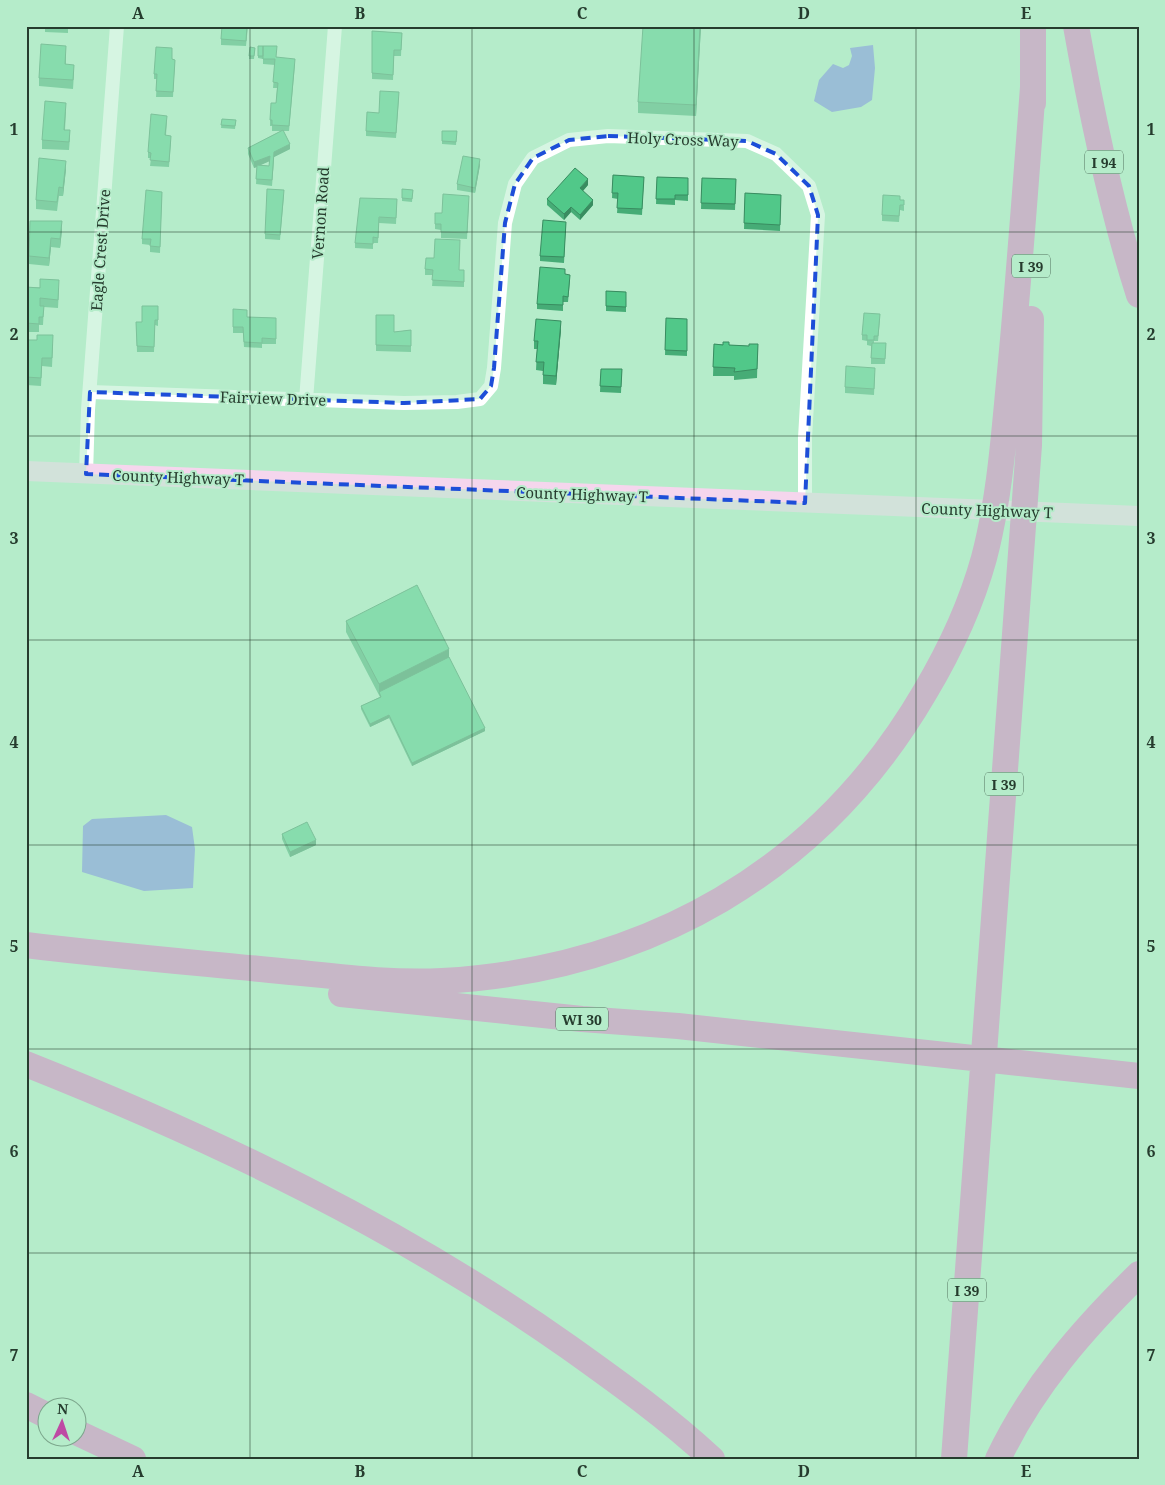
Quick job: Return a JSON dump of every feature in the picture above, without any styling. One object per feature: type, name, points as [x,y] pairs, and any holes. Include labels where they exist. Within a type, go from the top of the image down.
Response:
[{"type":"highway","name":"I 39","points":[[954,1459],[1029,445],[1034,86],[1033,26]]},
{"type":"highway","name":"I 94","points":[[1076,26],[1086,83],[1126,255],[1139,296]]},
{"type":"highway","points":[[26,945],[371,979],[436,981],[524,972],[575,961],[640,940],[721,900],[762,874],[821,826],[846,800],[892,744],[939,670],[962,619],[984,556],[1003,448],[1034,86]]},
{"type":"highway","name":"WI 30","points":[[26,951],[253,984],[414,1002],[678,1026],[1139,1076]]},
{"type":"highway","points":[[26,1064],[172,1124],[254,1162],[349,1211],[461,1275],[518,1312],[622,1385],[712,1459]]},
{"type":"highway","points":[[998,1459],[1038,1390],[1063,1354],[1139,1274]]},
{"type":"highway","points":[[26,1404],[38,1411]]},
{"type":"highway","points":[[88,1438],[133,1459]]},
{"type":"main road","name":"County Highway T","points":[[26,472],[1139,516]]},
{"type":"street","name":"Eagle Crest Drive","points":[[86,474],[90,392],[117,26]]},
{"type":"street","name":"Vernon Road","points":[[306,400],[335,26]]},
{"type":"street","name":"Holy Cross Way","points":[[457,402],[480,398],[491,386],[505,223],[515,184],[532,158],[569,140],[608,136],[747,141],[776,154],[809,186],[818,215],[806,429],[805,503]]},
{"type":"street","name":"Fairview Drive","points":[[90,392],[306,400],[457,402]]},
{"type":"highlighted area","points":[[608,136],[747,141],[776,154],[809,186],[818,215],[805,503],[86,474],[90,392],[404,403],[480,399],[491,386],[494,368],[505,223],[515,184],[533,158],[569,140]]},
{"type":"water","points":[[873,45],[875,68],[872,100],[861,107],[832,112],[814,101],[819,80],[833,64],[843,68],[849,65],[852,56],[850,48]]},
{"type":"water","points":[[166,815],[192,827],[195,849],[193,888],[144,891],[82,872],[83,826],[92,819]]},
{"type":"building","points":[[222,26],[247,26],[246,41],[221,39]]},
{"type":"building","points":[[643,26],[700,26],[696,105],[638,102]]},
{"type":"building","points":[[372,31],[402,33],[401,50],[394,50],[393,75],[372,73]]},
{"type":"building","points":[[41,44],[66,46],[65,64],[74,65],[73,80],[39,78]]},
{"type":"building","points":[[258,46],[263,46],[263,56],[258,56]]},
{"type":"building","points":[[263,46],[277,46],[276,57],[295,59],[289,126],[272,125],[272,120],[270,120],[271,103],[276,103],[278,83],[273,82],[275,59],[263,59]]},
{"type":"building","points":[[156,47],[172,48],[172,59],[175,60],[173,92],[156,91],[157,74],[154,74]]},
{"type":"building","points":[[250,47],[255,48],[254,56],[249,56]]},
{"type":"building","points":[[380,91],[399,92],[396,133],[366,131],[367,112],[379,113]]},
{"type":"building","points":[[45,101],[66,103],[64,130],[70,130],[69,142],[42,140]]},
{"type":"building","points":[[151,114],[167,116],[165,135],[171,136],[169,162],[150,160],[151,153],[148,152]]},
{"type":"building","points":[[222,119],[236,120],[235,126],[221,125]]},
{"type":"building","points":[[283,130],[290,144],[274,152],[272,180],[256,179],[257,165],[269,166],[270,156],[254,162],[248,148]]},
{"type":"building","points":[[442,131],[457,131],[456,142],[442,141]]},
{"type":"building","points":[[463,156],[480,159],[475,188],[457,184]]},
{"type":"building","points":[[39,158],[66,161],[63,188],[59,187],[57,202],[36,200]]},
{"type":"building","points":[[575,168],[588,179],[580,188],[593,200],[580,215],[571,207],[564,214],[547,199]]},
{"type":"building","points":[[613,175],[644,177],[642,209],[617,208],[618,193],[612,193]]},
{"type":"building","points":[[657,177],[688,178],[688,195],[675,195],[675,199],[656,199]]},
{"type":"building","points":[[702,178],[736,179],[735,204],[701,203]]},
{"type":"building","points":[[267,189],[284,190],[280,235],[265,234]]},
{"type":"building","points":[[402,189],[413,190],[412,199],[402,198]]},
{"type":"building","points":[[146,190],[162,192],[160,247],[150,246],[151,239],[142,239]]},
{"type":"building","points":[[745,193],[781,195],[780,225],[744,223]]},
{"type":"building","points":[[443,194],[469,196],[467,233],[441,232],[441,224],[435,224],[435,213],[442,213]]},
{"type":"building","points":[[883,195],[900,196],[900,200],[904,200],[904,205],[900,205],[899,216],[882,215]]},
{"type":"building","points":[[360,198],[397,199],[396,218],[379,217],[378,238],[373,237],[373,244],[355,243]]},
{"type":"building","points":[[543,220],[566,222],[564,257],[540,256]]},
{"type":"building","points":[[30,221],[62,221],[60,239],[51,238],[49,258],[29,256]]},
{"type":"building","points":[[435,239],[460,240],[459,270],[464,270],[464,282],[432,280],[433,270],[425,269],[426,258],[434,258]]},
{"type":"building","points":[[540,267],[565,269],[565,274],[570,275],[568,297],[563,296],[563,305],[537,304]]},
{"type":"building","points":[[40,279],[59,280],[58,300],[40,298],[40,306],[44,306],[43,317],[39,317],[39,324],[26,323],[26,287],[40,288]]},
{"type":"building","points":[[606,291],[626,292],[626,307],[606,306]]},
{"type":"building","points":[[142,306],[158,306],[158,320],[155,320],[154,347],[137,346],[136,322],[142,322]]},
{"type":"building","points":[[233,309],[247,310],[247,317],[276,318],[276,339],[262,338],[262,343],[244,342],[243,327],[233,327]]},
{"type":"building","points":[[864,313],[880,314],[878,336],[874,336],[874,340],[867,340],[867,335],[862,335]]},
{"type":"building","points":[[376,315],[394,315],[394,332],[411,330],[411,346],[376,345]]},
{"type":"building","points":[[666,318],[687,319],[687,351],[665,350]]},
{"type":"building","points":[[536,319],[561,321],[556,376],[543,375],[544,362],[536,362],[538,341],[534,341]]},
{"type":"building","points":[[37,335],[53,335],[52,358],[42,358],[41,378],[26,377],[26,340],[37,340]]},
{"type":"building","points":[[723,342],[729,342],[729,345],[749,346],[749,344],[758,344],[757,369],[734,372],[735,368],[713,367],[714,344],[723,345]]},
{"type":"building","points":[[872,343],[886,343],[885,359],[871,358]]},
{"type":"building","points":[[846,366],[875,368],[874,389],[845,387]]},
{"type":"building","points":[[601,369],[622,369],[621,387],[600,386]]},
{"type":"building","points":[[417,585],[449,649],[379,684],[346,621]]},
{"type":"building","points":[[449,657],[485,728],[412,763],[389,715],[370,724],[361,706],[381,697],[379,692]]},
{"type":"building","points":[[307,822],[316,840],[290,852],[282,834]]}]
